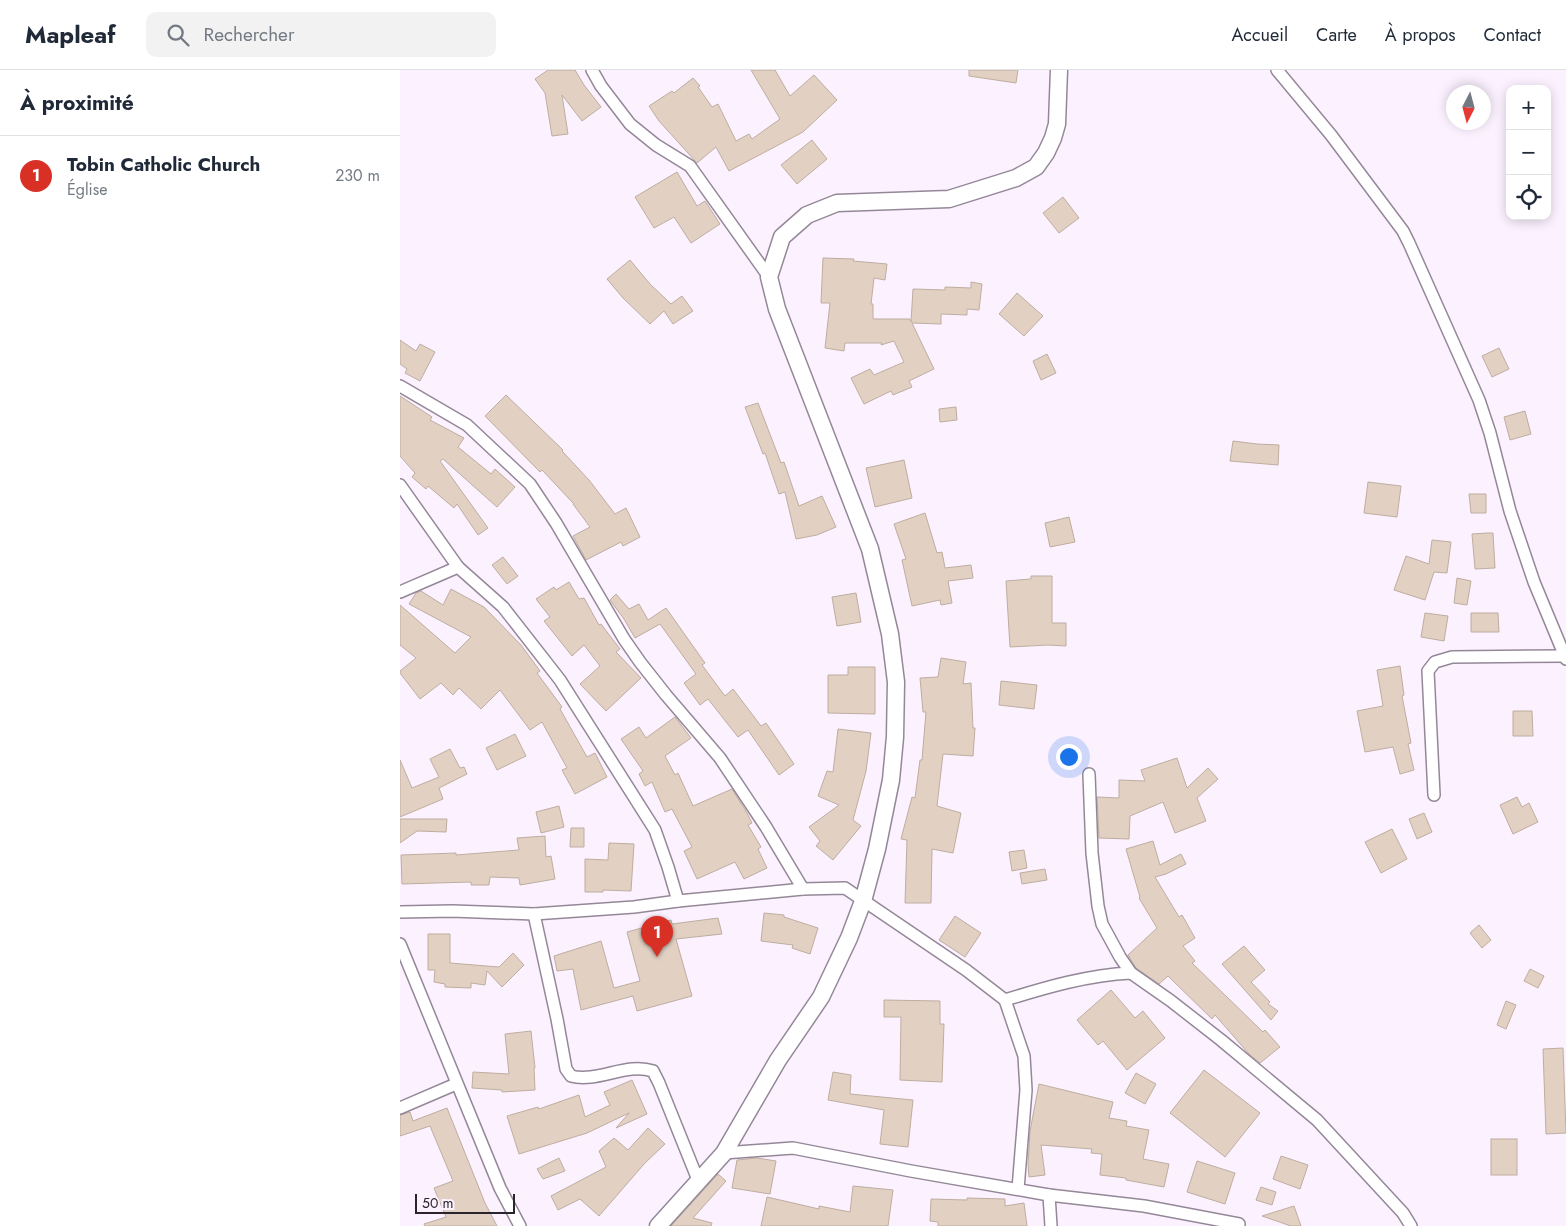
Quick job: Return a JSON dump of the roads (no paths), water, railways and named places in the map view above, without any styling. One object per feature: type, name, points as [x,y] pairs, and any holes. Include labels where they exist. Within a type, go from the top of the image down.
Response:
[{"type":"main road","points":[[658,1226],[724,1153],[778,1060],[821,997],[864,901],[891,780],[895,737],[896,682],[890,634],[870,549],[777,310],[769,276],[782,238],[807,215],[837,203],[949,199],[1016,178],[1036,167],[1046,153],[1057,124],[1059,70]]},
{"type":"street","points":[[592,70],[601,86],[630,124],[656,145],[690,166],[769,276]]},
{"type":"street","points":[[1277,70],[1331,135],[1409,243],[1479,400],[1490,432],[1510,511],[1534,582],[1565,658],[1452,657],[1434,662],[1428,671],[1434,795]]},
{"type":"street","points":[[400,386],[467,425],[530,484],[556,523],[624,639],[666,695],[720,758],[766,827],[803,889]]},
{"type":"street","points":[[400,485],[458,567],[503,607],[560,680],[655,830],[678,901]]},
{"type":"street","points":[[400,592],[458,567]]},
{"type":"street","points":[[1089,774],[1092,853],[1098,906],[1102,924],[1120,957],[1132,973],[1221,1040],[1317,1120],[1403,1213],[1411,1226]]},
{"type":"street","points":[[400,912],[452,911],[534,914],[634,907],[803,889],[845,888],[966,970],[1005,1000],[1024,1056],[1026,1090],[1018,1188]]},
{"type":"street","points":[[534,914],[566,1069],[571,1076],[580,1078],[643,1068],[652,1071],[660,1083],[698,1180]]},
{"type":"street","points":[[400,944],[500,1188],[520,1226]]},
{"type":"street","points":[[1005,1000],[1048,987],[1092,977],[1132,973]]},
{"type":"street","points":[[400,1108],[456,1084]]},
{"type":"street","points":[[724,1153],[793,1148],[1049,1195],[1144,1206],[1239,1224]]},
{"type":"street","points":[[1049,1195],[1052,1226]]},
{"type":"place","name":"Tobin Catholic Church","points":[[657,957]]}]
